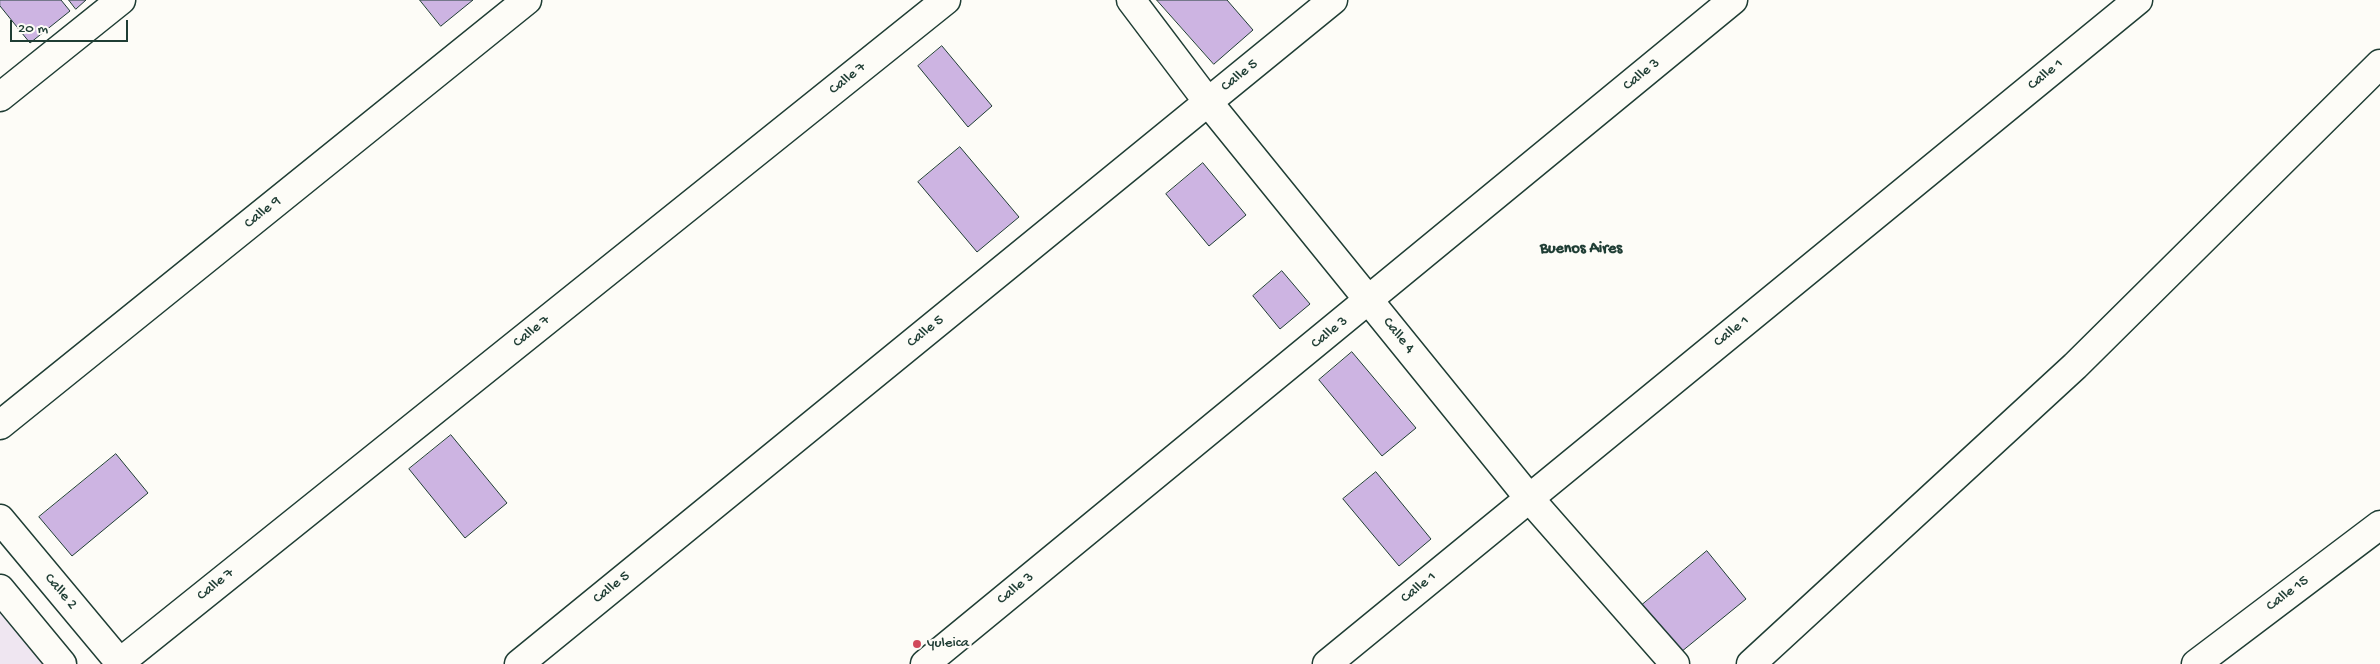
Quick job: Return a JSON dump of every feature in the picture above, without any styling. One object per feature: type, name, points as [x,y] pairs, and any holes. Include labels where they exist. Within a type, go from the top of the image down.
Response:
[{"type":"street","points":[[0,97],[120,0]]},
{"type":"street","name":"Calle 9","points":[[0,425],[527,0]]},
{"type":"street","name":"Calle 7","points":[[120,664],[946,0]]},
{"type":"street","name":"Calle 4","points":[[1131,0],[1208,102],[1529,498],[1675,664]]},
{"type":"street","name":"Calle 5","points":[[519,664],[1333,0]]},
{"type":"street","name":"Calle 3","points":[[925,664],[1733,0]]},
{"type":"street","name":"Calle 1","points":[[1327,664],[2138,0]]},
{"type":"street","points":[[1751,664],[2075,366],[2380,64]]},
{"type":"street","name":"Calle 2","points":[[0,520],[120,664]]},
{"type":"street","name":"Calle 15","points":[[2196,664],[2380,525]]},
{"type":"street","points":[[0,589],[62,664]]},
{"type":"shaded area","points":[[0,608],[47,664],[0,664]]},
{"type":"building","points":[[0,0],[61,0],[70,11],[30,43],[0,6]]},
{"type":"building","points":[[69,0],[86,0],[76,9]]},
{"type":"building","points":[[420,0],[473,0],[441,26]]},
{"type":"building","points":[[1157,0],[1227,0],[1253,30],[1214,64]]},
{"type":"building","points":[[942,46],[992,106],[968,127],[918,66]]},
{"type":"building","points":[[960,147],[1019,217],[977,252],[918,182]]},
{"type":"building","points":[[1203,163],[1246,215],[1209,246],[1166,194]]},
{"type":"building","points":[[1282,271],[1310,304],[1280,329],[1253,296]]},
{"type":"building","points":[[1352,352],[1416,428],[1382,456],[1319,380]]},
{"type":"building","points":[[451,435],[507,503],[465,538],[409,469]]},
{"type":"building","points":[[116,454],[148,493],[72,556],[39,517]]},
{"type":"building","points":[[1376,472],[1431,539],[1399,566],[1343,499]]},
{"type":"building","points":[[1707,551],[1746,599],[1681,652],[1642,605]]},
{"type":"place","name":"yuleica","points":[[917,644]]},
{"type":"district","name":"Buenos Aires","points":[[1581,250]]}]
